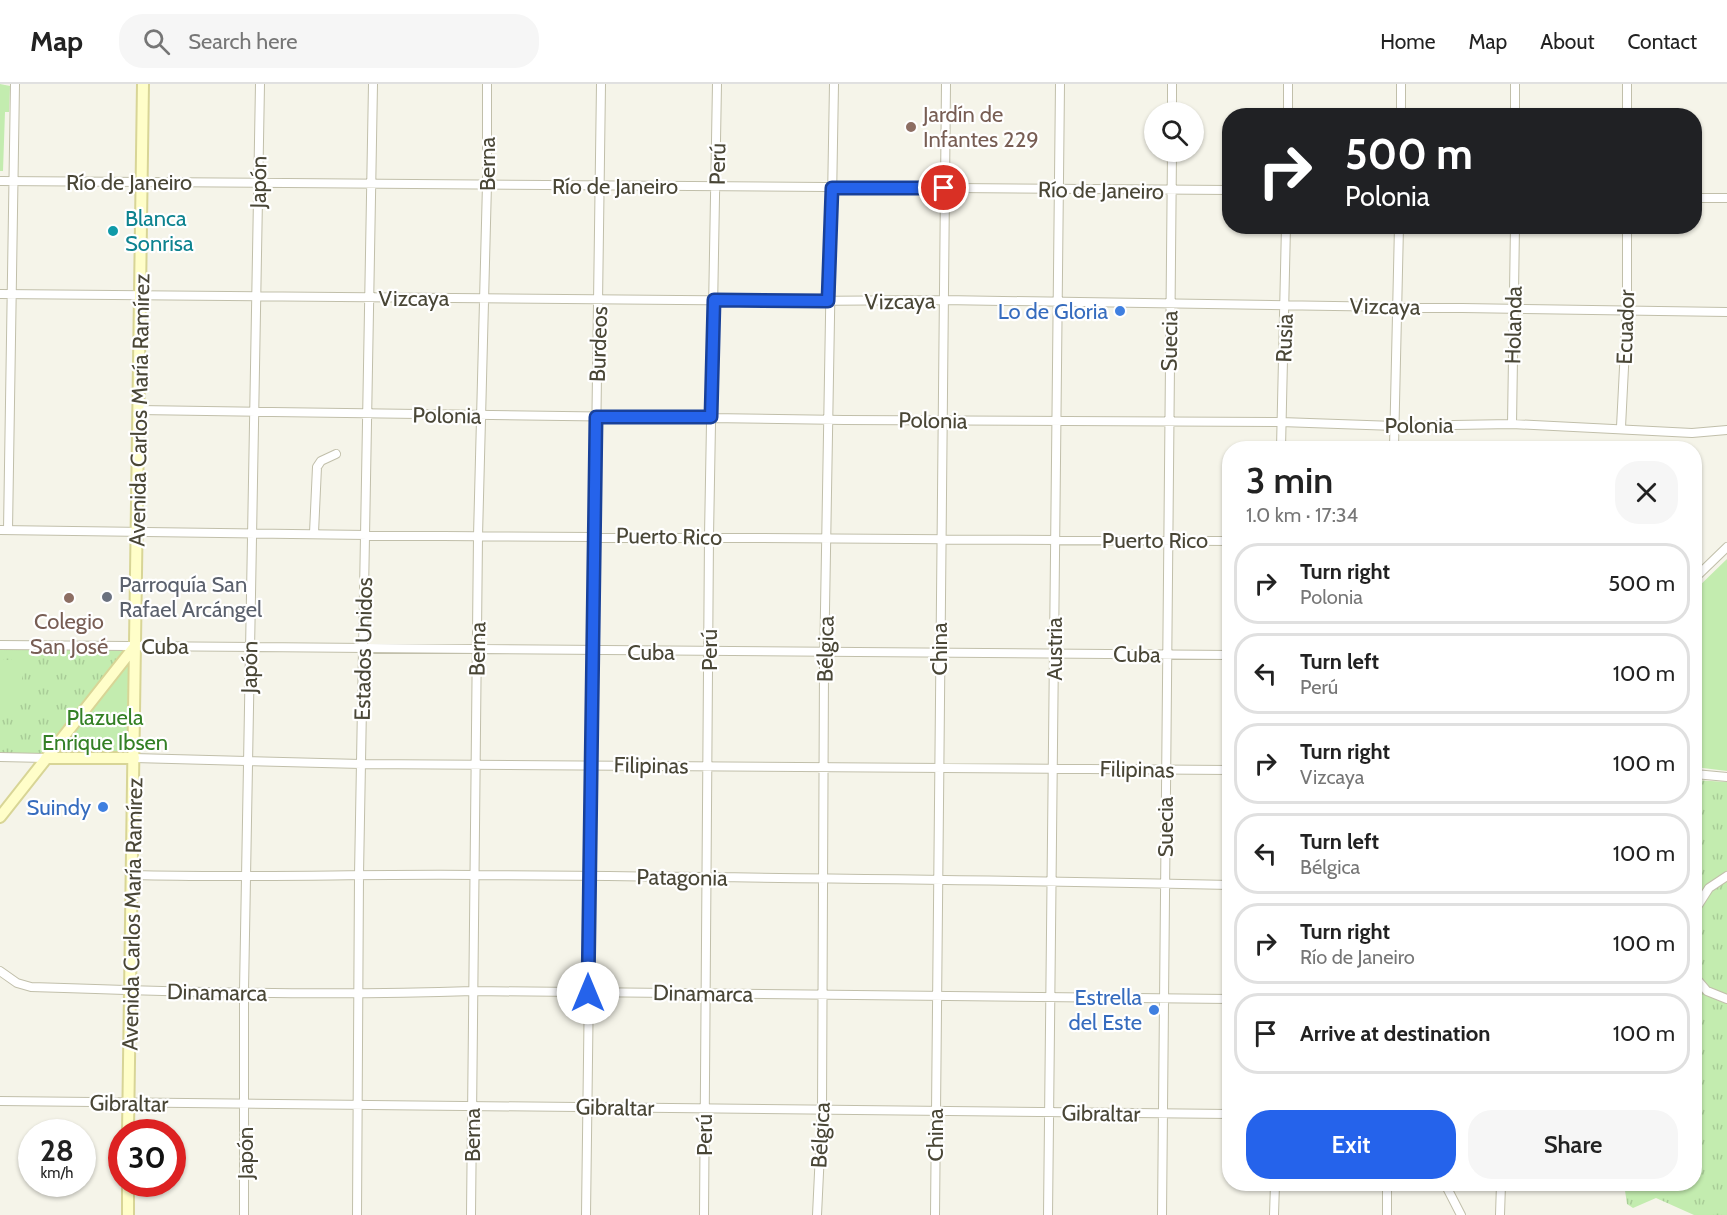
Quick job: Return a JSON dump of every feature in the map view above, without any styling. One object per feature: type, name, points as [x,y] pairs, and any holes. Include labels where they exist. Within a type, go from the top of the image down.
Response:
[{"type":"street","points":[[4,530],[14,294],[15,84]]},
{"type":"street","name":"Avenida Carlos María Ramírez","points":[[128,1119],[143,84]]},
{"type":"street","name":"Japón","points":[[244,1215],[244,991],[260,84]]},
{"type":"street","name":"Estados Unidos","points":[[357,1215],[359,875],[373,84]]},
{"type":"street","name":"Berna","points":[[471,1215],[478,536],[487,184],[487,84]]},
{"type":"street","name":"Burdeos","points":[[586,1215],[589,876],[593,764],[593,535],[600,299],[601,84]]},
{"type":"street","name":"Perú","points":[[704,1215],[705,878],[709,766],[709,536],[717,84]]},
{"type":"street","name":"Bélgica","points":[[817,1215],[822,1110],[828,301],[834,84]]},
{"type":"street","name":"China","points":[[935,1215],[935,995],[946,84]]},
{"type":"street","name":"Austria","points":[[1048,1215],[1054,652],[1053,539],[1060,84]]},
{"type":"street","points":[[1172,84],[1172,102]]},
{"type":"street","points":[[1288,84],[1288,108]]},
{"type":"street","points":[[1401,84],[1401,108]]},
{"type":"street","points":[[1515,84],[1515,108]]},
{"type":"street","points":[[1627,84],[1627,108]]},
{"type":"street","name":"Suecia","points":[[1162,1215],[1172,162]]},
{"type":"street","name":"Río de Janeiro","points":[[0,182],[1222,190]]},
{"type":"street","points":[[1702,198],[1727,198]]},
{"type":"street","name":"Rusia","points":[[1281,441],[1286,234]]},
{"type":"street","points":[[1394,441],[1399,234]]},
{"type":"street","name":"Holanda","points":[[1512,424],[1515,234]]},
{"type":"street","name":"Ecuador","points":[[1621,428],[1627,308],[1627,234]]},
{"type":"street","name":"Vizcaya","points":[[0,294],[943,300],[1627,308],[1727,312]]},
{"type":"street","name":"Polonia","points":[[139,410],[1055,422],[1281,422],[1395,426],[1512,424],[1692,433],[1727,430]]},
{"type":"street","points":[[314,533],[316,467],[321,460],[336,454]]},
{"type":"street","name":"Puerto Rico","points":[[4,530],[1222,541]]},
{"type":"street","points":[[1702,571],[1727,547]]},
{"type":"street","name":"Cuba","points":[[0,645],[249,646],[594,652],[1054,652],[1222,655]]},
{"type":"street","points":[[0,817],[135,646]]},
{"type":"street","name":"Filipinas","points":[[0,757],[248,760],[361,764],[1222,770]]},
{"type":"street","points":[[1702,775],[1727,777]]},
{"type":"street","name":"Patagonia","points":[[133,875],[247,878],[474,875],[1052,880],[1222,885]]},
{"type":"street","points":[[1702,899],[1709,888],[1727,876]]},
{"type":"street","name":"Dinamarca","points":[[0,971],[17,983],[31,987],[130,990],[358,995],[473,991],[1222,999]]},
{"type":"street","points":[[1702,985],[1707,991],[1727,999]]},
{"type":"street","name":"Gibraltar","points":[[0,1101],[1222,1114]]},
{"type":"street","points":[[1274,1215],[1275,1191]]},
{"type":"street","points":[[1387,1215],[1388,1191]]},
{"type":"street","points":[[1449,1191],[1461,1215]]},
{"type":"street","points":[[1500,1215],[1501,1191]]},
{"type":"street","points":[[128,1197],[128,1215]]},
{"type":"green space","points":[[0,84],[10,86],[9,112],[5,112],[3,171],[0,171]]},
{"type":"green space","points":[[1727,559],[1727,771],[1702,768],[1702,583]]},
{"type":"green space","points":[[0,648],[121,649],[123,652],[43,754],[0,753]]},
{"type":"green space","points":[[0,660],[22,660],[22,704],[0,704]]},
{"type":"green space","name":"Plazuela Enrique Ibsen","points":[[129,662],[128,753],[62,753],[60,749]]},
{"type":"green space","points":[[1702,780],[1727,782],[1727,873],[1706,887],[1702,892]]},
{"type":"green space","points":[[1727,880],[1727,998],[1707,987],[1702,980],[1702,904],[1709,892]]},
{"type":"green space","points":[[1702,990],[1708,996],[1727,1003],[1727,1215],[1694,1215],[1656,1198],[1633,1208],[1627,1204],[1625,1191],[1702,1191]]},
{"type":"place","name":"Jardín de Infantes 229","points":[[911,127]]},
{"type":"place","name":"Blanca Sonrisa","points":[[113,231]]},
{"type":"place","name":"Lo de Gloria","points":[[1120,311]]},
{"type":"place","name":"Parroquía San Rafael Arcángel","points":[[107,597]]},
{"type":"place","name":"Colegio San José","points":[[69,598]]},
{"type":"place","name":"Suindy","points":[[103,807]]},
{"type":"place","name":"Estrella del Este","points":[[1154,1010]]},
{"type":"route","points":[[588,993],[593,764],[593,535],[596,417],[711,417],[714,300],[828,301],[831,278],[832,188],[944,188]]}]
